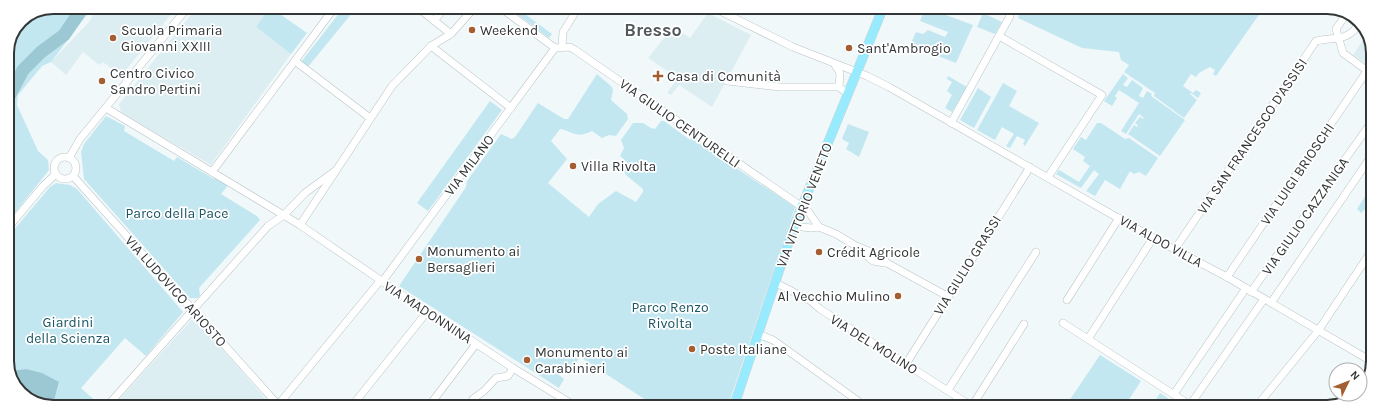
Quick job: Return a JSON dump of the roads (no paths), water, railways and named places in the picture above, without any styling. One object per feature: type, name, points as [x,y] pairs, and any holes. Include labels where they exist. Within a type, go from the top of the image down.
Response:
[{"type":"main road","name":"VIA VITTORIO VENETO","points":[[736,400],[774,282],[794,226],[881,14]]},
{"type":"street","points":[[69,158],[80,139],[182,14]]},
{"type":"street","points":[[212,172],[330,14]]},
{"type":"street","points":[[424,14],[451,34]]},
{"type":"street","points":[[434,21],[440,14]]},
{"type":"street","points":[[300,225],[334,171],[392,86],[431,46],[451,34],[469,14]]},
{"type":"street","name":"VIA GIULIO CENTURELLI","points":[[510,14],[559,47],[570,47],[808,211],[819,227]]},
{"type":"street","points":[[559,47],[563,32],[574,14]]},
{"type":"street","name":"VIA ALDO VILLA","points":[[726,14],[793,47],[835,65],[857,72],[889,87],[1153,238],[1227,277],[1271,304],[1366,357]]},
{"type":"street","points":[[951,123],[1010,14]]},
{"type":"street","points":[[1344,18],[1336,29],[1343,53],[1366,70]]},
{"type":"street","points":[[1339,39],[1351,34],[1356,28]]},
{"type":"street","points":[[999,36],[1102,95],[1048,177]]},
{"type":"street","name":"VIA SAN FRANCESCO D'ASSISI","points":[[1175,249],[1316,42],[1325,39],[1339,39]]},
{"type":"street","points":[[431,46],[511,108]]},
{"type":"street","name":"VIA MILANO","points":[[282,400],[381,281],[511,108],[559,47]]},
{"type":"street","points":[[295,61],[370,118]]},
{"type":"street","points":[[835,65],[840,73],[839,87]]},
{"type":"street","name":"VIA LUIGI BRIOSCHI","points":[[1227,277],[1366,79]]},
{"type":"street","points":[[727,81],[780,87],[839,87],[848,94]]},
{"type":"street","name":"VIA MADONNINA","points":[[106,108],[300,225],[427,312],[565,400]]},
{"type":"street","name":"VIA GIULIO CAZZANIGA","points":[[1174,394],[1366,130]]},
{"type":"street","points":[[63,157],[69,158],[75,163],[76,167],[73,176],[66,179],[61,178],[56,174],[54,167],[63,157]]},
{"type":"street","points":[[1271,304],[1366,164]]},
{"type":"street","name":"VIA GIULIO GRASSI","points":[[906,364],[947,296],[1030,167]]},
{"type":"street","points":[[113,400],[268,226],[284,215],[305,193],[334,171]]},
{"type":"street","points":[[14,221],[43,186],[56,174]]},
{"type":"street","name":"VIA LUDOVICO ARIOSTO","points":[[73,176],[274,400]]},
{"type":"street","points":[[1067,300],[1119,218]]},
{"type":"street","points":[[794,226],[811,228],[819,227],[836,234],[856,246],[873,261],[887,263],[947,296]]},
{"type":"street","points":[[1088,339],[1153,238]]},
{"type":"street","points":[[948,390],[1036,252]]},
{"type":"street","points":[[1262,400],[1318,331],[1366,259]]},
{"type":"street","name":"VIA DEL MOLINO","points":[[774,282],[810,301],[820,309],[962,400]]},
{"type":"street","points":[[1196,400],[1264,299]]},
{"type":"street","points":[[357,400],[427,312]]},
{"type":"street","points":[[1063,323],[1183,400]]},
{"type":"street","points":[[972,400],[1024,324]]},
{"type":"street","points":[[758,334],[773,340],[857,400]]},
{"type":"street","points":[[433,400],[476,344]]},
{"type":"street","points":[[472,400],[484,391],[496,378],[508,376],[513,368]]},
{"type":"waterway","points":[[14,87],[23,70],[41,52],[64,35],[78,14]]},
{"type":"place","name":"Weekend","points":[[472,30]]},
{"type":"place","name":"Scuola Primaria Giovanni XXIII","points":[[113,38]]},
{"type":"place","name":"Sant'Ambrogio","points":[[849,48]]},
{"type":"place","name":"Casa di Comunità","points":[[658,76]]},
{"type":"place","name":"Centro Civico Sandro Pertini","points":[[102,81]]},
{"type":"place","name":"Villa Rivolta","points":[[573,166]]},
{"type":"place","name":"Crédit Agricole","points":[[819,252]]},
{"type":"place","name":"Monumento ai Bersaglieri","points":[[419,259]]},
{"type":"place","name":"Al Vecchio Mulino","points":[[898,296]]},
{"type":"place","name":"Poste Italiane","points":[[692,349]]},
{"type":"place","name":"Monumento ai Carabinieri","points":[[527,360]]},
{"type":"district","name":"Bresso","points":[[653,30]]},
{"type":"park label","name":"Parco della Pace","points":[[177,213]]},
{"type":"park label","name":"Parco Renzo Rivolta","points":[[670,316]]},
{"type":"park label","name":"Giardini della Scienza","points":[[68,330]]}]
